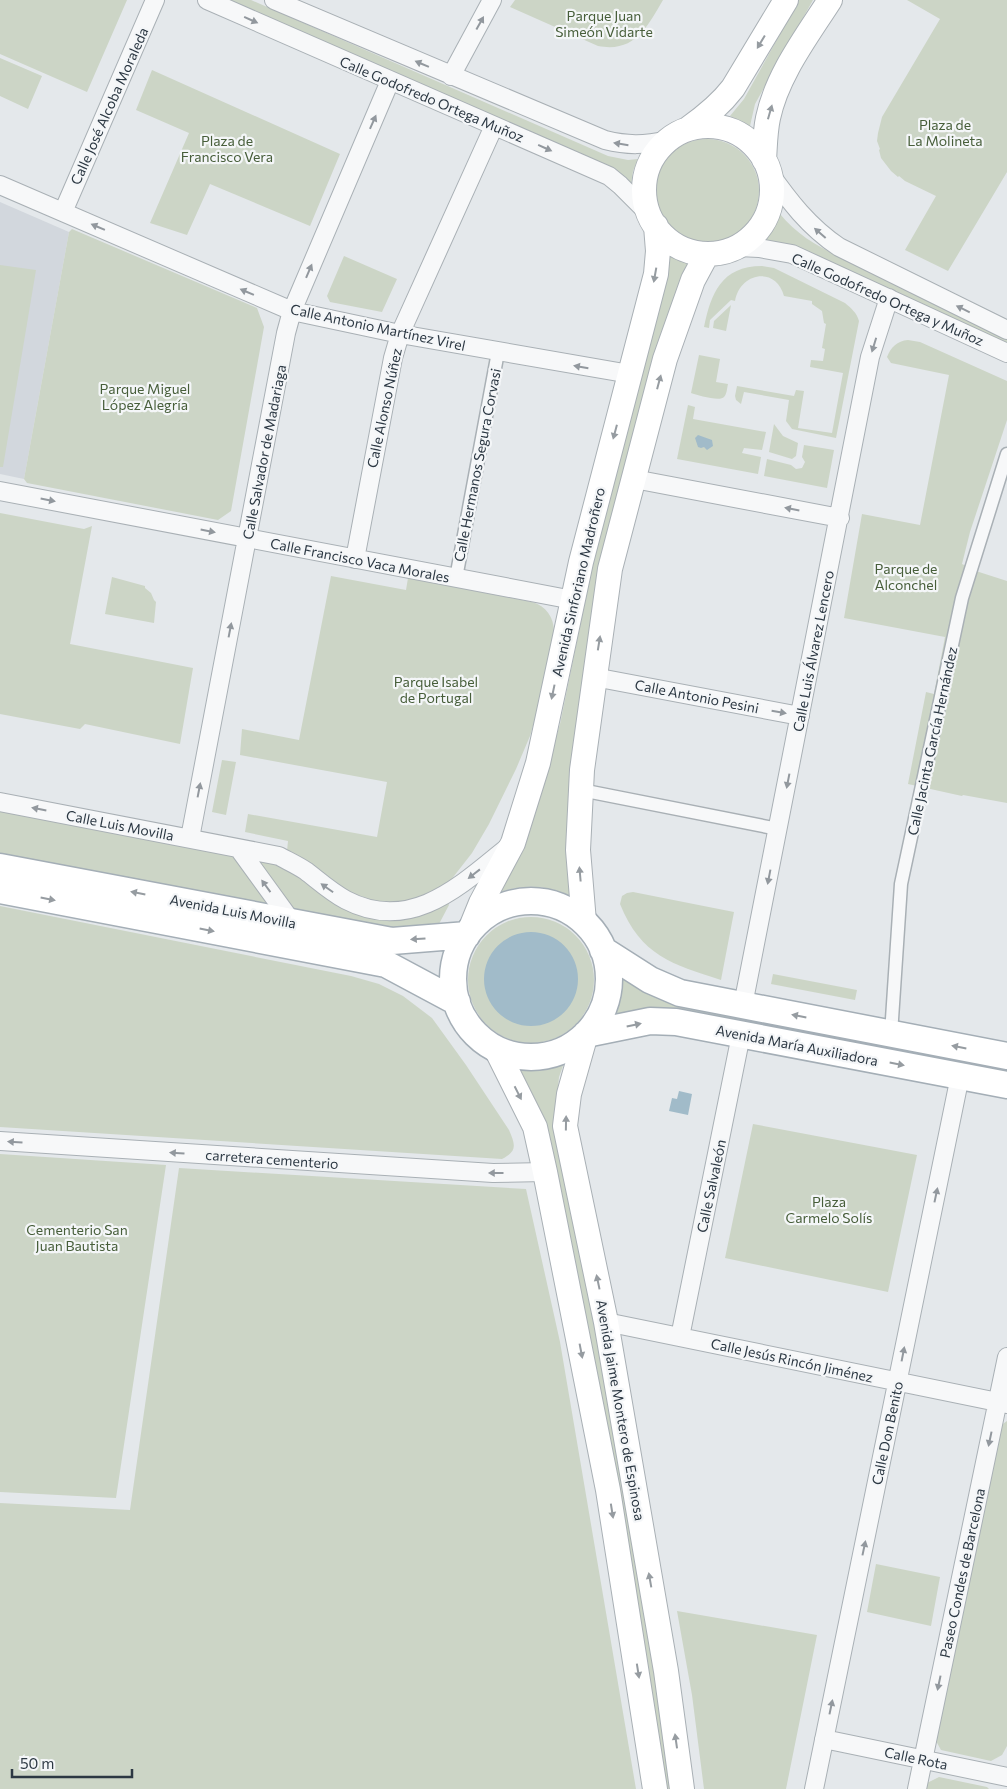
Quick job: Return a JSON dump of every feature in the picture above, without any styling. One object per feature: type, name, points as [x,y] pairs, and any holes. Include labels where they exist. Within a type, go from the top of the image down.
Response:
[{"type":"main road","points":[[786,0],[733,88],[711,113],[678,135],[654,157],[647,173],[644,193],[652,219],[666,239],[675,245],[696,253],[707,254],[728,251],[739,247],[757,232],[768,214],[772,193],[766,166],[768,117],[776,95],[802,43],[830,0]]},
{"type":"main road","points":[[678,135],[706,126],[726,129],[752,144],[766,166]]},
{"type":"main road","name":"Avenida Sinforiano Madroñero","points":[[469,933],[481,903],[512,843],[538,762],[582,556],[656,274],[658,251],[652,219]]},
{"type":"main road","name":"Avenida Sinforiano Madroñero","points":[[584,922],[578,850],[582,770],[610,569],[665,359],[693,280],[707,254]]},
{"type":"main road","name":"Avenida Luis Movilla","points":[[0,867],[392,941],[469,933]]},
{"type":"main road","name":"Avenida Luis Movilla","points":[[0,890],[386,964],[456,1002]]},
{"type":"main road","points":[[537,901],[562,908],[584,922],[593,932],[603,950],[608,968],[608,995],[598,1019],[586,1034],[571,1047],[546,1056],[520,1057],[496,1049],[476,1034],[461,1014],[456,1002],[454,989],[454,964],[458,952],[469,933],[489,913],[500,908],[525,902],[537,901]]},
{"type":"main road","name":"Avenida María Auxiliadora","points":[[603,950],[650,980],[680,994],[1007,1056]]},
{"type":"main road","name":"Avenida María Auxiliadora","points":[[586,1034],[650,1021],[676,1022],[1007,1085]]},
{"type":"main road","name":"Avenida Jaime Montero de Espinosa","points":[[586,1034],[569,1094],[565,1126],[606,1322],[666,1671],[682,1789]]},
{"type":"main road","name":"Avenida Jaime Montero de Espinosa","points":[[496,1049],[535,1127],[545,1172],[608,1490],[655,1789]]},
{"type":"street","name":"Calle José Alcoba Moraleda","points":[[63,212],[155,0]]},
{"type":"street","name":"Calle Godofredo Ortega Muñoz","points":[[207,0],[609,176],[630,194],[652,219]]},
{"type":"street","name":"Calle Godofredo Ortega Muñoz","points":[[274,0],[604,140],[621,144],[643,145],[678,135]]},
{"type":"street","points":[[451,76],[492,0]]},
{"type":"street","name":"Calle Salvador de Madariaga","points":[[190,838],[286,334],[292,311],[390,81]]},
{"type":"street","name":"Calle Alonso Núñez","points":[[355,559],[393,358],[400,334],[494,126]]},
{"type":"street","name":"Calle Godofredo Ortega y Muñoz","points":[[766,166],[786,198],[821,235],[839,247],[1007,330]]},
{"type":"street","name":"Calle Antonio Martínez Virel","points":[[0,185],[292,311],[400,334],[630,374]]},
{"type":"street","name":"Calle Godofredo Ortega y Muñoz","points":[[739,247],[759,248],[792,254],[1007,353]]},
{"type":"street","name":"Calle Luis Álvarez Lencero","points":[[743,1006],[870,358],[889,298]]},
{"type":"street","name":"Calle Hermanos Segura Corvasi","points":[[456,578],[498,352]]},
{"type":"street","name":"Calle Jacinta García Hernández","points":[[891,1034],[901,884],[962,598],[1007,454]]},
{"type":"street","points":[[634,479],[840,518]]},
{"type":"street","name":"Calle Francisco Vaca Morales","points":[[0,491],[573,600]]},
{"type":"street","name":"Calle Antonio Pesini","points":[[594,677],[800,716]]},
{"type":"street","points":[[581,790],[778,829]]},
{"type":"street","name":"Calle Luis Movilla","points":[[0,802],[279,856],[304,870],[327,888],[347,900],[378,910],[396,911],[422,906],[445,896],[512,843]]},
{"type":"street","points":[[240,849],[292,922]]},
{"type":"street","name":"Calle Salvaleón","points":[[680,1337],[742,1035]]},
{"type":"street","name":"Calle Don Benito","points":[[814,1789],[960,1076]]},
{"type":"street","name":"carretera cementerio","points":[[0,1141],[493,1173],[545,1172]]},
{"type":"street","name":"Calle Jesús Rincón Jiménez","points":[[606,1322],[1002,1403]]},
{"type":"street","name":"Paseo Condes de Barcelona","points":[[917,1789],[1002,1403],[1007,1357]]},
{"type":"street","name":"Calle Rota","points":[[824,1739],[1007,1776]]},
{"type":"street","points":[[1004,1789],[1007,1776]]},
{"type":"shaded area","points":[[0,202],[69,232],[24,479],[0,474]]},
{"type":"green space","points":[[0,0],[127,0],[87,92],[0,54]]},
{"type":"green space","points":[[225,0],[251,0],[608,156],[628,160],[638,159],[633,171],[631,185]]},
{"type":"green space","name":"Parque Juan Simeón Vidarte","points":[[515,0],[663,0],[651,20],[638,36],[622,46],[611,47],[598,46],[510,7]]},
{"type":"green space","points":[[799,0],[813,0],[755,104],[750,126],[730,116],[744,99]]},
{"type":"green space","name":"Plaza de La Molineta","points":[[907,0],[1007,0],[1007,172],[948,271],[905,250],[936,196],[905,181],[891,171],[881,158],[877,141],[882,117],[940,19]]},
{"type":"green space","points":[[0,58],[42,76],[28,109],[0,96]]},
{"type":"green space","name":"Plaza de Francisco Vera","points":[[152,70],[340,154],[310,226],[210,184],[187,235],[150,223],[189,133],[136,110]]},
{"type":"green space","points":[[707,139],[727,143],[744,154],[755,171],[759,191],[755,211],[744,228],[727,239],[707,243],[687,239],[670,228],[659,211],[655,191],[659,171],[670,154],[687,143]]},
{"type":"green space","points":[[780,214],[800,234],[824,249],[1007,337],[1007,349],[812,253],[796,247],[764,240]]},
{"type":"green space","name":"Parque Miguel López Alegría","points":[[72,229],[257,308],[264,327],[231,511],[218,520],[27,483],[24,479],[69,232]]},
{"type":"green space","points":[[667,254],[691,264],[607,556],[572,897],[553,890],[534,887],[514,888],[495,894],[522,851],[560,724],[595,553]]},
{"type":"green space","points":[[344,256],[397,279],[382,312],[330,302],[327,296]]},
{"type":"green space","points":[[0,265],[36,270],[3,467],[0,467]]},
{"type":"green space","points":[[762,266],[774,268],[845,303],[854,311],[858,318],[859,321],[836,438],[792,429],[786,421],[789,400],[744,392],[741,404],[736,400],[735,396],[737,386],[794,396],[796,390],[804,391],[798,428],[832,433],[843,373],[810,367],[811,360],[823,361],[825,349],[822,348],[826,324],[824,323],[822,311],[812,304],[812,301],[784,296],[780,286],[774,280],[758,276],[744,284],[738,291],[735,301],[731,300],[710,320],[709,328],[704,327],[710,304],[720,284],[737,271],[748,267]]},
{"type":"green space","points":[[731,305],[726,331],[713,328],[714,321]]},
{"type":"green space","name":"Parque de Alconchel","points":[[908,340],[920,342],[1007,381],[1007,420],[970,532],[962,564],[1007,581],[1007,803],[962,796],[908,784],[926,692],[934,694],[945,637],[844,618],[862,514],[920,525],[949,375],[891,363],[887,357],[890,350],[898,343]]},
{"type":"green space","points":[[699,355],[720,359],[716,382],[728,384],[724,397],[718,399],[708,398],[691,393]]},
{"type":"green space","points":[[688,405],[695,407],[693,419],[766,432],[762,450],[744,448],[742,453],[761,457],[758,474],[677,459]]},
{"type":"green space","points":[[774,424],[783,436],[798,443],[796,456],[792,459],[769,452]]},
{"type":"green space","points":[[804,445],[834,450],[827,488],[764,476],[767,459],[791,465],[796,469],[802,468],[805,462],[802,457]]},
{"type":"green space","points":[[0,513],[84,529],[92,526],[70,644],[193,668],[180,744],[85,724],[80,729],[0,714]]},
{"type":"green space","name":"Parque Isabel de Portugal","points":[[331,576],[406,590],[408,578],[532,602],[545,609],[553,622],[554,632],[539,705],[530,736],[489,824],[472,853],[447,885],[411,902],[381,903],[343,890],[287,851],[288,841],[245,832],[248,814],[377,837],[387,782],[240,755],[242,729],[299,740]]},
{"type":"green space","points":[[112,577],[145,586],[156,602],[154,623],[105,614]]},
{"type":"green space","points":[[222,760],[236,762],[226,815],[212,812]]},
{"type":"green space","points":[[0,808],[235,854],[272,904],[268,906],[0,854]]},
{"type":"green space","points":[[259,859],[277,862],[346,905],[448,902],[449,905],[439,924],[415,933],[295,915],[258,862]]},
{"type":"green space","points":[[633,892],[734,912],[721,980],[673,963],[648,947],[628,922],[620,904],[622,896]]},
{"type":"green space","points":[[0,906],[351,976],[379,984],[403,996],[432,1018],[509,1130],[514,1143],[513,1150],[502,1159],[0,1127]]},
{"type":"green space","points":[[531,917],[555,922],[566,927],[576,935],[584,945],[589,956],[594,980],[589,1004],[584,1015],[576,1025],[566,1033],[555,1038],[531,1043],[507,1038],[496,1033],[486,1025],[478,1015],[473,1004],[468,980],[473,956],[478,945],[486,935],[496,927],[507,922]]},
{"type":"green space","points":[[773,974],[857,990],[855,1000],[771,984]]},
{"type":"green space","points":[[622,977],[1007,1065],[1007,1074],[611,1021],[621,992]]},
{"type":"green space","points":[[564,1063],[559,1077],[555,1118],[621,1450],[677,1789],[666,1789],[514,1067],[536,1069]]},
{"type":"green space","name":"Plaza Carmelo Solís","points":[[753,1124],[917,1155],[888,1292],[725,1258]]},
{"type":"green space","name":"Cementerio San Juan Bautista","points":[[0,1154],[166,1165],[116,1498],[0,1492]]},
{"type":"green space","points":[[179,1168],[526,1189],[560,1342],[636,1789],[0,1789],[0,1503],[130,1510]]},
{"type":"green space","points":[[1007,1421],[1007,1746],[1002,1755],[991,1761],[941,1750],[936,1741],[997,1428]]},
{"type":"green space","points":[[876,1564],[940,1577],[931,1626],[867,1612]]},
{"type":"green space","points":[[677,1611],[817,1635],[786,1789],[704,1789],[692,1695]]},
{"type":"green space","points":[[939,1777],[989,1789],[922,1789],[923,1785]]},
{"type":"water","points":[[698,435],[712,440],[713,446],[707,450],[704,447],[698,447],[695,438]]},
{"type":"water","points":[[522,932],[540,932],[565,945],[575,961],[578,979],[575,997],[565,1013],[540,1026],[522,1026],[497,1013],[484,988],[484,970],[497,945]]},
{"type":"water","points":[[679,1091],[692,1094],[688,1115],[669,1111],[672,1098],[677,1099]]}]
